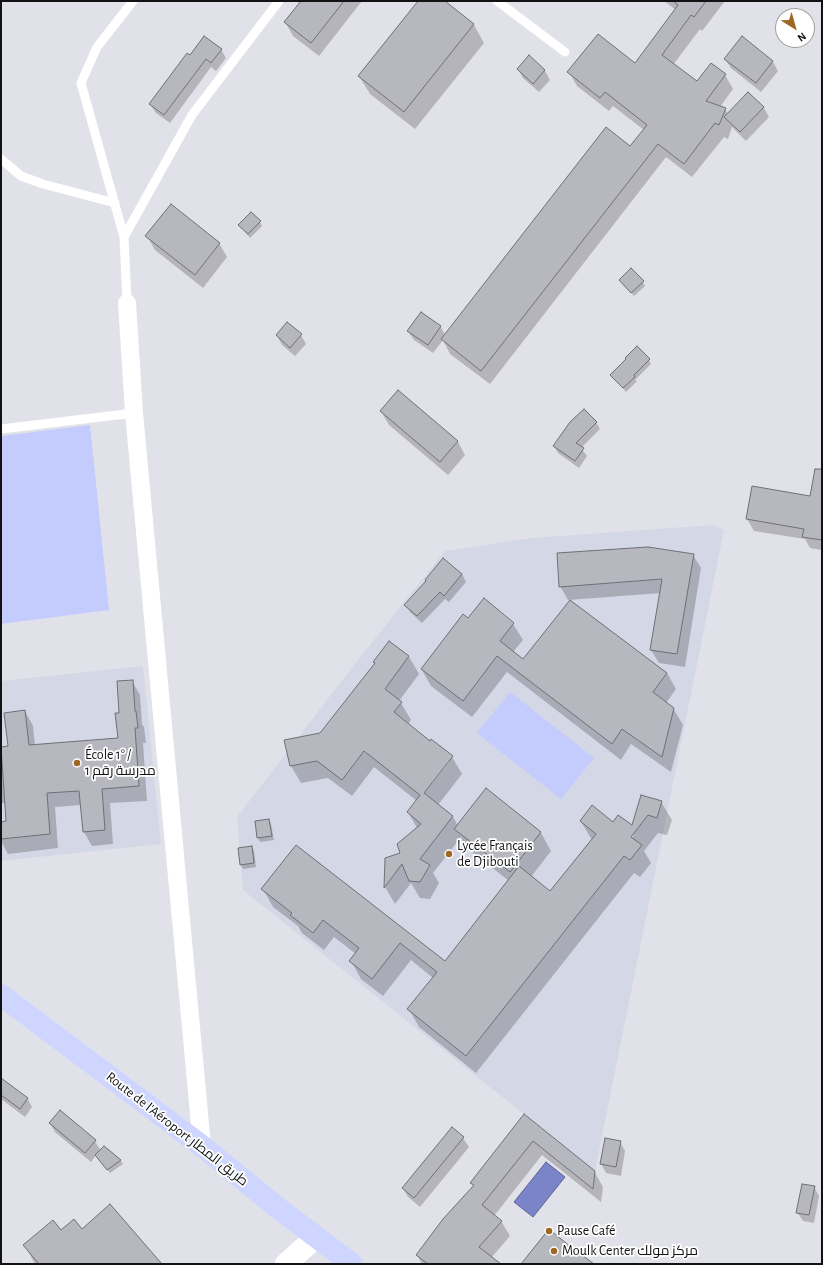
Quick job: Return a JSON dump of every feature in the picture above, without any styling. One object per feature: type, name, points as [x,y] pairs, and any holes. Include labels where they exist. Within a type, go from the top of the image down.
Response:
[{"type":"main road","name":"Route de l'Aéroport طريق المطار","points":[[1,995],[202,1146],[278,1208],[352,1264]]},
{"type":"main road","points":[[286,1264],[316,1237]]},
{"type":"street","points":[[127,303],[134,413],[202,1146]]},
{"type":"lane","points":[[127,303],[124,237],[81,83],[97,47],[133,1]]},
{"type":"lane","points":[[124,237],[192,115],[279,1]]},
{"type":"lane","points":[[498,1],[565,52]]},
{"type":"lane","points":[[1,159],[21,176],[43,184],[115,203]]},
{"type":"lane","points":[[1,429],[134,413]]},
{"type":"shaded area","points":[[90,425],[109,610],[1,624],[1,436]]},
{"type":"shaded area","name":"Lycée Français de Djibouti","points":[[713,525],[724,530],[595,1171],[243,890],[237,817],[357,661],[445,551],[532,538]]},
{"type":"shaded area","name":"École 1° / مدرسة رقم 1","points":[[143,666],[161,844],[1,861],[1,681]]},
{"type":"shaded area","points":[[510,692],[594,758],[561,799],[477,733]]},
{"type":"shaded area","points":[[546,1162],[565,1177],[533,1217],[514,1202]]},
{"type":"building","points":[[301,1],[344,1],[311,43],[284,22]]},
{"type":"building","points":[[418,1],[445,1],[474,24],[404,112],[358,76]]},
{"type":"building","points":[[673,1],[706,1],[694,17],[691,15],[662,55],[697,81],[711,63],[726,74],[706,101],[726,108],[719,125],[715,123],[684,164],[658,144],[481,371],[441,339],[606,127],[630,146],[647,125],[605,92],[600,98],[567,72],[598,34],[635,63],[678,5]]},
{"type":"building","points":[[204,36],[222,49],[211,63],[206,59],[164,115],[149,104],[187,53],[190,55]]},
{"type":"building","points":[[742,36],[773,61],[756,83],[724,59]]},
{"type":"building","points":[[529,55],[545,70],[533,84],[517,69]]},
{"type":"building","points":[[748,92],[764,107],[740,132],[724,117]]},
{"type":"building","points":[[171,204],[220,243],[195,275],[145,236]]},
{"type":"building","points":[[251,212],[261,221],[248,234],[238,225]]},
{"type":"building","points":[[631,268],[644,281],[631,293],[619,280]]},
{"type":"building","points":[[421,312],[441,326],[428,345],[407,331]]},
{"type":"building","points":[[287,322],[302,334],[290,348],[276,335]]},
{"type":"building","points":[[637,346],[650,359],[634,375],[635,377],[623,388],[610,375]]},
{"type":"building","points":[[398,390],[458,441],[440,462],[380,411]]},
{"type":"building","points":[[584,409],[597,422],[576,443],[584,448],[575,461],[553,446],[570,422]]},
{"type":"building","points":[[815,469],[822,469],[822,540],[802,537],[804,529],[746,519],[752,486],[810,496]]},
{"type":"building","points":[[648,547],[694,554],[677,654],[650,650],[662,579],[559,587],[557,553]]},
{"type":"building","points":[[443,558],[462,574],[444,596],[440,592],[417,616],[404,605],[426,581],[425,580]]},
{"type":"building","points":[[484,598],[514,623],[500,641],[523,659],[570,600],[667,673],[653,692],[674,708],[662,757],[622,729],[612,744],[497,656],[463,701],[421,669],[463,614],[468,618]]},
{"type":"building","points":[[389,641],[409,656],[385,689],[402,702],[394,712],[430,741],[431,739],[453,756],[424,793],[453,816],[420,859],[430,865],[420,882],[409,881],[402,864],[384,888],[385,858],[400,853],[397,844],[421,824],[407,812],[420,795],[364,751],[342,780],[317,761],[290,766],[284,740],[320,733],[375,663],[373,662]]},
{"type":"building","points":[[133,680],[135,711],[138,728],[135,728],[139,786],[102,789],[105,830],[83,832],[79,791],[47,793],[50,834],[1,839],[1,822],[6,821],[1,747],[8,746],[4,713],[25,710],[29,745],[118,738],[115,713],[119,713],[117,681]]},
{"type":"building","points":[[486,788],[541,832],[510,872],[454,829]]},
{"type":"building","points":[[641,795],[662,801],[657,818],[648,815],[631,837],[642,845],[630,860],[624,856],[466,1056],[407,1009],[437,972],[400,943],[372,979],[349,961],[359,948],[323,920],[313,933],[290,915],[292,913],[261,889],[296,845],[445,961],[519,866],[550,891],[596,834],[580,821],[592,805],[613,822],[618,815],[632,825]]},
{"type":"building","points":[[269,819],[272,836],[257,838],[255,821]]},
{"type":"building","points":[[252,846],[254,863],[240,865],[238,848]]},
{"type":"building","points":[[1,1078],[28,1098],[20,1109],[1,1095]]},
{"type":"building","points":[[60,1110],[96,1140],[85,1153],[49,1123]]},
{"type":"building","points":[[524,1114],[595,1171],[593,1189],[533,1141],[482,1205],[502,1221],[479,1247],[501,1264],[428,1264],[416,1255],[443,1219],[474,1185],[470,1183]]},
{"type":"building","points":[[452,1127],[464,1137],[414,1198],[402,1188]]},
{"type":"building","points":[[605,1138],[621,1141],[616,1167],[600,1164]]},
{"type":"building","points":[[104,1146],[121,1160],[107,1170],[95,1155]]},
{"type":"building","points":[[802,1184],[815,1186],[809,1215],[796,1213]]},
{"type":"building","points":[[110,1204],[162,1264],[39,1264],[23,1245],[53,1220],[61,1230],[74,1219],[82,1229]]},
{"type":"building","name":"Moulk Center مركز مولك","points":[[549,1229],[566,1243],[594,1264],[521,1264]]},
{"type":"place","name":"École 1° / مدرسة رقم 1","points":[[77,763]]},
{"type":"place","name":"Lycée Français de Djibouti","points":[[449,854]]},
{"type":"place","name":"Pause Café","points":[[549,1231]]},
{"type":"place","name":"Moulk Center مركز مولك","points":[[554,1251]]}]
